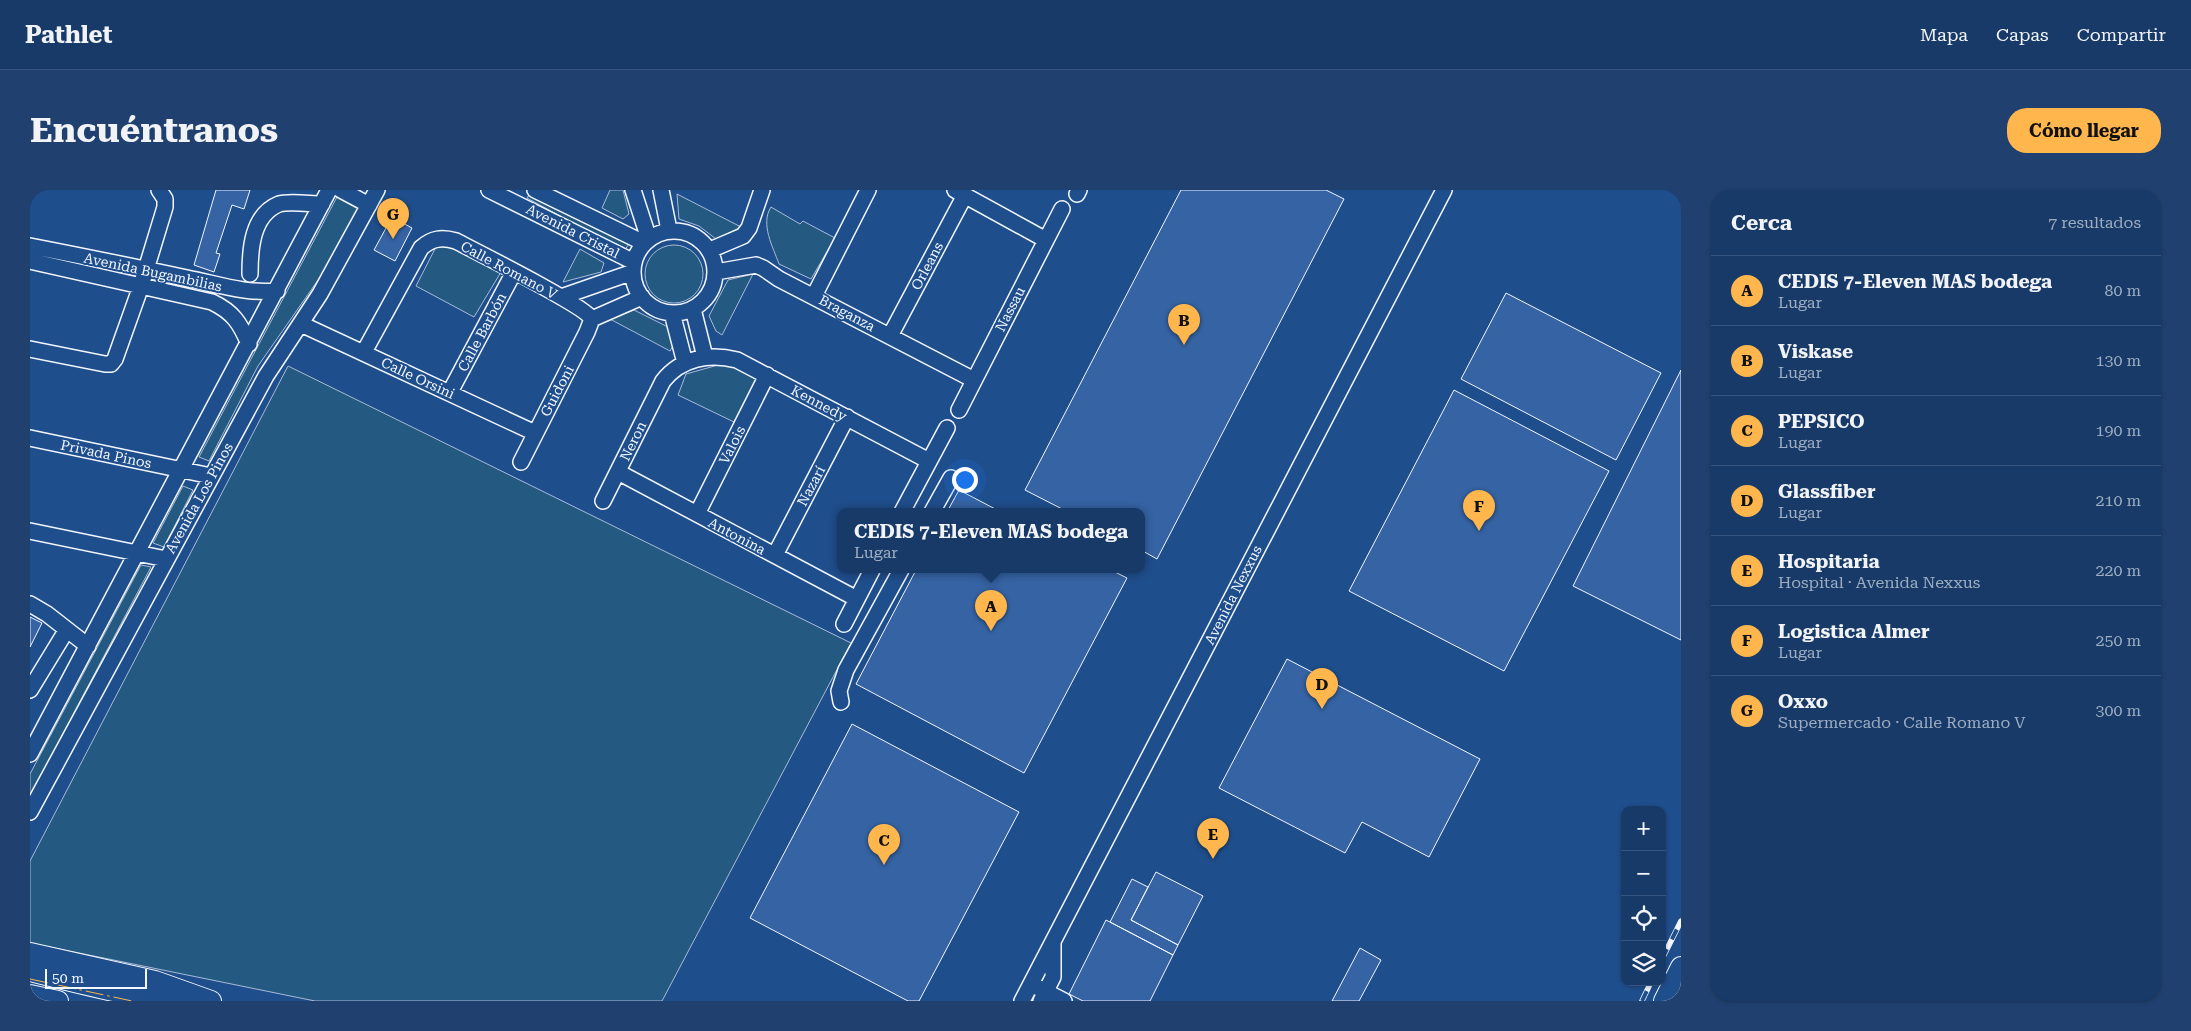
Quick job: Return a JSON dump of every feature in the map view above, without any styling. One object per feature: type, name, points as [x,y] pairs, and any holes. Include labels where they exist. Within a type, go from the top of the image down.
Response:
[{"type":"main road","points":[[30,953],[155,981],[206,1000]]},
{"type":"main road","points":[[1664,1001],[1681,967]]},
{"type":"main road","points":[[35,973],[156,998],[206,1000]]},
{"type":"main road","points":[[30,995],[58,1001]]},
{"type":"street","name":"Avenida Los Pinos","points":[[30,754],[330,190]]},
{"type":"street","points":[[341,190],[369,205]]},
{"type":"street","name":"Avenida Los Pinos","points":[[30,812],[266,376],[320,294],[377,190]]},
{"type":"street","name":"Avenida Cristal","points":[[490,190],[514,195],[633,267]]},
{"type":"street","name":"Avenida Cristal","points":[[535,190],[647,241]]},
{"type":"street","points":[[633,190],[647,241]]},
{"type":"street","points":[[661,190],[669,230]]},
{"type":"street","points":[[710,250],[743,236],[749,228],[762,190]]},
{"type":"street","points":[[814,296],[868,190]]},
{"type":"street","name":"Avenida Nexxus","points":[[1022,1001],[1444,190]]},
{"type":"street","points":[[30,349],[105,364],[111,364],[116,359],[141,286],[164,207],[161,193]]},
{"type":"street","points":[[960,193],[1046,240]]},
{"type":"street","name":"Orleans","points":[[890,336],[960,193]]},
{"type":"street","points":[[250,274],[250,245],[264,213],[281,203],[322,204]]},
{"type":"street","name":"Nassau","points":[[959,410],[1062,209]]},
{"type":"street","points":[[669,230],[692,234],[702,241],[710,250],[716,272],[713,287],[705,300],[693,309],[672,313],[650,305],[642,297],[635,285],[633,267],[638,252],[647,241],[669,230]]},
{"type":"street","name":"Calle Romano V","points":[[364,352],[420,248],[428,241],[447,238],[456,241],[561,298],[587,313],[592,319]]},
{"type":"street","name":"Avenida Bugambilias","points":[[30,246],[145,269],[239,291],[259,293],[277,290]]},
{"type":"street","name":"Avenida Bugambilias","points":[[30,262],[212,302],[222,307],[238,321],[249,344]]},
{"type":"street","name":"Braganza","points":[[716,272],[756,266],[974,380]]},
{"type":"street","points":[[561,298],[633,267]]},
{"type":"street","name":"Calle Barbón","points":[[450,392],[514,272]]},
{"type":"street","points":[[592,319],[642,297]]},
{"type":"street","points":[[693,309],[705,357]]},
{"type":"street","points":[[672,313],[685,363]]},
{"type":"street","name":"Guidoni","points":[[521,462],[588,332],[592,319]]},
{"type":"street","name":"Calle Orsini","points":[[301,324],[535,432]]},
{"type":"street","name":"Kennedy","points":[[663,381],[676,368],[705,357],[716,356],[737,360],[929,461]]},
{"type":"street","name":"Valois","points":[[697,514],[767,375]]},
{"type":"street","name":"Neron","points":[[603,501],[663,381]]},
{"type":"street","name":"Nazarí","points":[[775,555],[847,417]]},
{"type":"street","points":[[904,508],[947,428]]},
{"type":"street","name":"Privada Pinos","points":[[30,438],[211,476]]},
{"type":"street","name":"Antonina","points":[[618,472],[857,599]]},
{"type":"street","points":[[934,508],[951,478]]},
{"type":"street","points":[[30,531],[166,558]]},
{"type":"street","points":[[844,624],[870,573]]},
{"type":"street","points":[[841,702],[839,691],[846,670],[899,573]]},
{"type":"street","points":[[30,604],[47,614],[66,631],[88,646]]},
{"type":"street","points":[[30,690],[66,631]]},
{"type":"street","points":[[1043,996],[1053,977],[1054,941]]},
{"type":"street","points":[[1031,984],[1043,996],[1064,1001]]},
{"type":"shaded area","points":[[610,190],[623,190],[629,214],[623,219],[602,208]]},
{"type":"shaded area","points":[[531,192],[629,244],[624,251],[527,198]]},
{"type":"shaded area","points":[[677,194],[741,227],[716,239],[699,226],[679,219]]},
{"type":"shaded area","points":[[337,197],[358,208],[325,270],[258,366],[209,461],[199,457]]},
{"type":"shaded area","points":[[771,207],[800,224],[803,221],[835,238],[811,279],[779,264],[767,228],[768,214]]},
{"type":"shaded area","points":[[439,241],[501,272],[474,317],[416,286]]},
{"type":"shaded area","points":[[668,245],[680,245],[695,253],[703,268],[703,280],[695,295],[680,303],[668,303],[653,295],[645,280],[645,268],[653,253]]},
{"type":"shaded area","points":[[580,249],[604,263],[601,272],[563,282]]},
{"type":"shaded area","points":[[753,274],[722,335],[716,331],[709,316],[728,280]]},
{"type":"shaded area","points":[[634,310],[668,327],[674,344],[670,351],[610,319]]},
{"type":"shaded area","points":[[729,362],[757,378],[734,422],[678,395],[686,374]]},
{"type":"shaded area","points":[[288,366],[851,643],[662,1001],[315,1001],[30,943],[30,861]]},
{"type":"shaded area","points":[[183,486],[193,490],[164,547],[153,543]]},
{"type":"shaded area","points":[[141,565],[151,567],[30,796],[30,774]]},
{"type":"building","points":[[216,190],[250,190],[244,209],[232,205],[216,253],[220,254],[214,272],[194,265]]},
{"type":"building","points":[[1181,190],[1326,190],[1344,199],[1157,559],[1145,552],[1145,508],[1060,508],[1025,490]]},
{"type":"building","points":[[392,217],[412,228],[395,261],[374,250]]},
{"type":"building","points":[[1506,293],[1661,373],[1616,460],[1461,379]]},
{"type":"building","points":[[1681,370],[1681,640],[1573,586]]},
{"type":"building","points":[[1454,390],[1609,471],[1504,671],[1349,591]]},
{"type":"building","points":[[959,490],[993,508],[949,508]]},
{"type":"building","points":[[914,573],[1117,573],[1127,578],[1024,773],[856,684]]},
{"type":"building","points":[[30,617],[42,623],[30,647]]},
{"type":"building","points":[[1287,659],[1480,759],[1429,857],[1362,822],[1345,853],[1219,788]]},
{"type":"building","points":[[852,724],[1019,812],[919,1001],[908,1001],[750,918]]},
{"type":"building","points":[[1156,872],[1203,896],[1178,945],[1131,920]]},
{"type":"building","points":[[1132,879],[1148,887],[1131,920],[1178,945],[1173,955],[1110,922]]},
{"type":"building","points":[[1106,920],[1173,955],[1150,1001],[1083,1001],[1069,994]]},
{"type":"building","points":[[1360,948],[1381,960],[1359,1001],[1332,1001]]},
{"type":"railway","points":[[1666,951],[1681,921]]},
{"type":"railway","points":[[1642,1001],[1649,986]]},
{"type":"power","points":[[30,979],[132,1001]]},
{"type":"place","name":"Oxxo","points":[[393,239]]},
{"type":"place","name":"Viskase","points":[[1184,345]]},
{"type":"place","name":"Logistica Almer","points":[[1479,531]]},
{"type":"place","name":"CEDIS 7-Eleven MAS bodega","points":[[991,631]]},
{"type":"place","name":"Glassfiber","points":[[1322,709]]},
{"type":"place","name":"Hospitaria","points":[[1213,859]]},
{"type":"place","name":"PEPSICO","points":[[884,865]]}]
